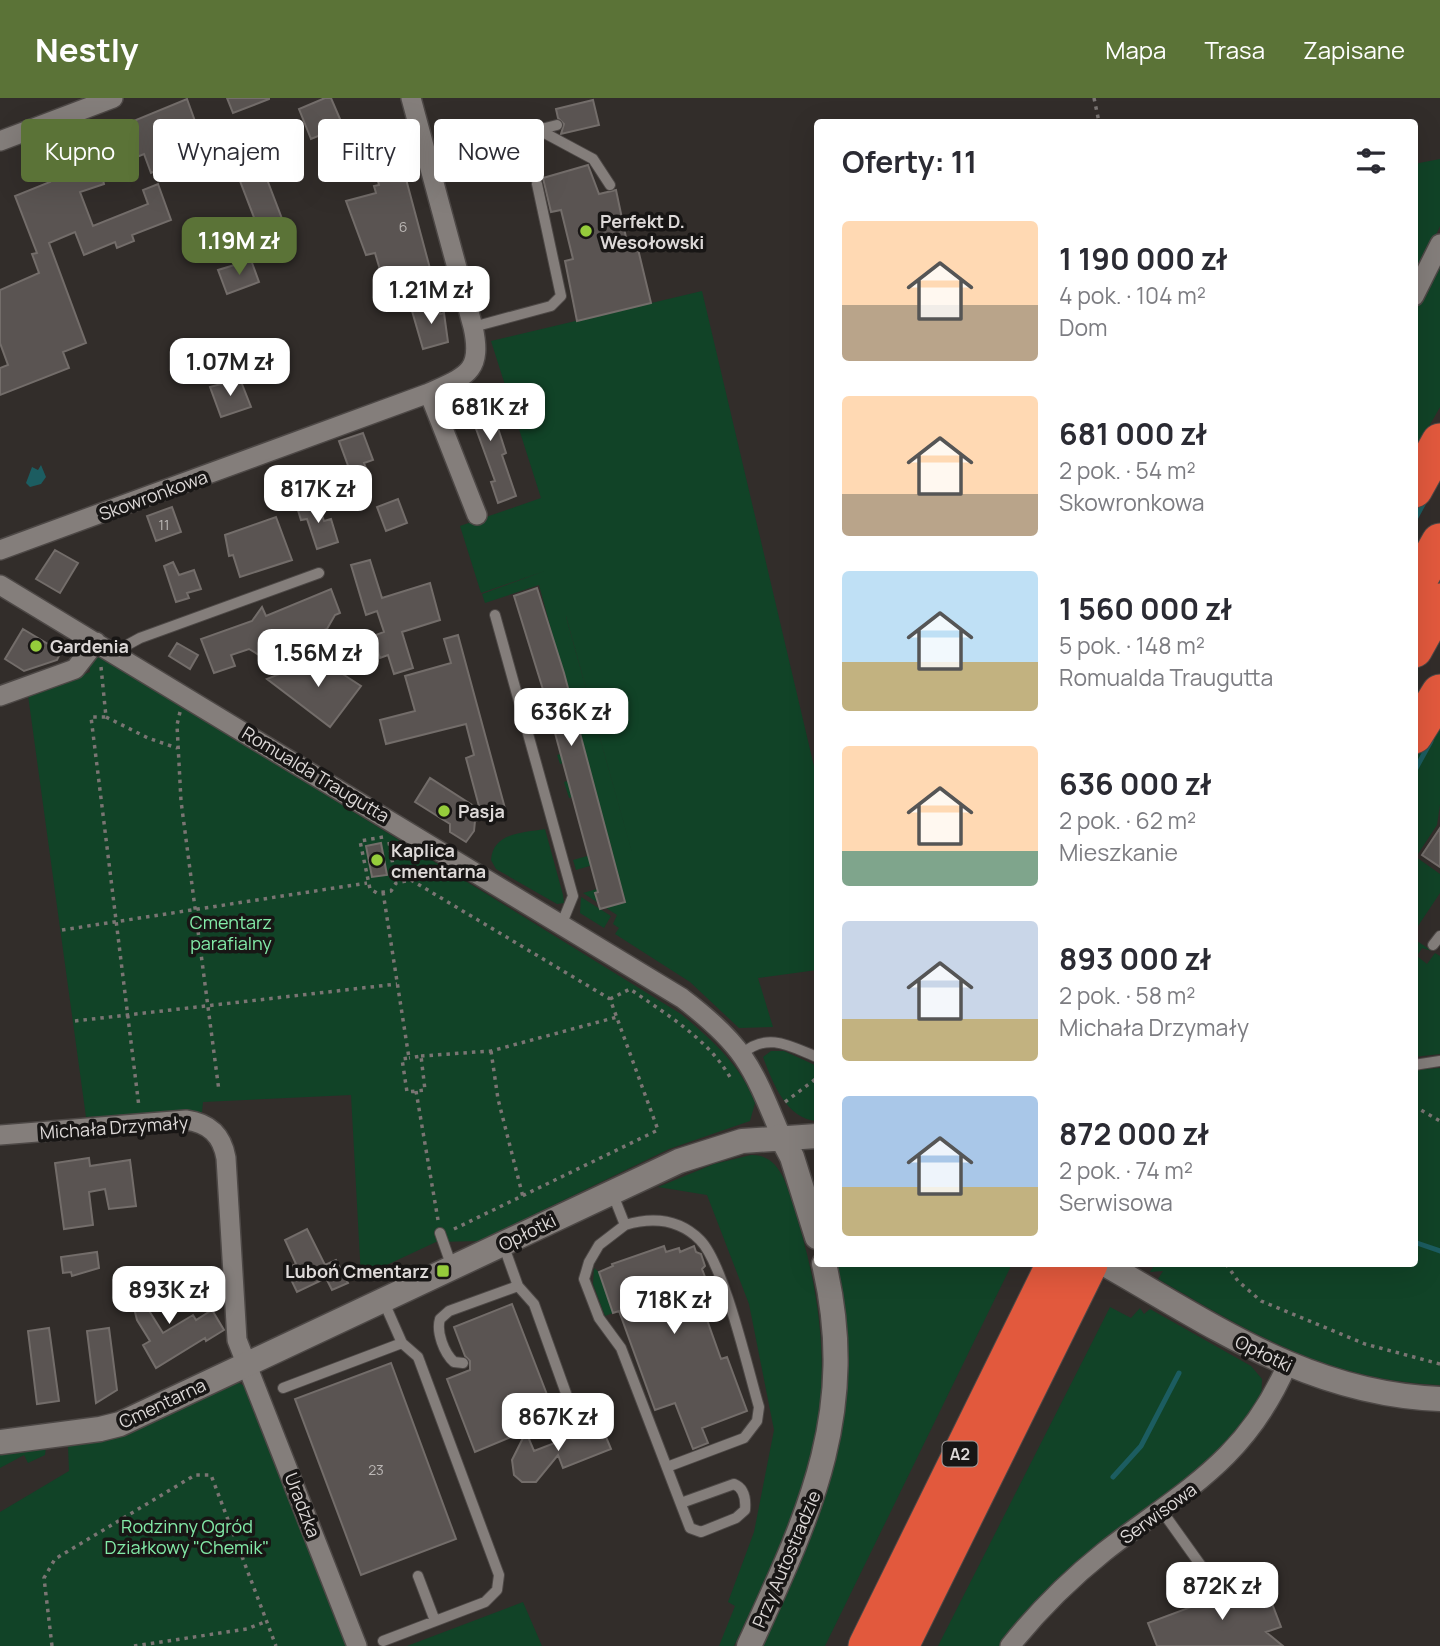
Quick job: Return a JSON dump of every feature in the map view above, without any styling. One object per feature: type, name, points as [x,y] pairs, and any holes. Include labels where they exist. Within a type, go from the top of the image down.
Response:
[{"type":"highway","points":[[1418,482],[1440,442]]},
{"type":"highway","points":[[1418,581],[1440,541]]},
{"type":"highway","points":[[1418,642],[1440,602]]},
{"type":"highway","points":[[1418,729],[1440,693]]},
{"type":"highway","name":"A2","points":[[867,1646],[1054,1267]]},
{"type":"highway","name":"A2","points":[[900,1646],[1087,1267]]},
{"type":"street","points":[[0,141],[113,98]]},
{"type":"street","name":"Skowronkowa","points":[[0,550],[429,393],[464,377],[472,368],[477,351],[411,98]]},
{"type":"street","points":[[1418,288],[1440,244]]},
{"type":"street","points":[[429,393],[477,515]]},
{"type":"street","name":"Romualda Traugutta","points":[[0,584],[92,648],[119,655],[655,981],[712,1022],[743,1054],[765,1091],[782,1136]]},
{"type":"street","points":[[0,696],[75,669],[92,648]]},
{"type":"street","name":"Michała Drzymały","points":[[0,1135],[186,1121],[213,1130],[220,1138],[226,1157],[236,1335],[242,1360]]},
{"type":"street","points":[[782,1136],[792,1157],[814,1227]]},
{"type":"street","name":"Opłotki","points":[[242,1360],[383,1300],[612,1191],[700,1153],[742,1141],[782,1136],[814,1136]]},
{"type":"street","name":"Przy Autostradzie","points":[[748,1646],[805,1522],[827,1446],[836,1360],[833,1308],[825,1267]]},
{"type":"street","name":"Opłotki","points":[[1110,1267],[1243,1344],[1287,1366],[1367,1390],[1440,1399]]},
{"type":"street","name":"Cmentarna","points":[[0,1441],[100,1429],[120,1424],[242,1360]]},
{"type":"street","name":"Uradzka","points":[[242,1360],[357,1646]]},
{"type":"street","name":"Serwisowa","points":[[1010,1646],[1058,1592],[1104,1552],[1195,1487],[1237,1448],[1267,1407],[1287,1366]]},
{"type":"lane","points":[[544,129],[557,125]]},
{"type":"lane","points":[[544,133],[593,159],[610,185]]},
{"type":"lane","points":[[427,158],[434,156]]},
{"type":"lane","points":[[472,327],[551,306],[561,296],[537,184]]},
{"type":"lane","points":[[119,655],[129,644],[140,638],[319,573]]},
{"type":"lane","points":[[495,615],[573,896],[562,923]]},
{"type":"lane","points":[[1433,945],[1440,936]]},
{"type":"lane","points":[[743,1054],[755,1043],[769,1040],[814,1056]]},
{"type":"lane","points":[[1418,1064],[1440,1061]]},
{"type":"lane","points":[[612,1191],[625,1225]]},
{"type":"lane","points":[[667,1467],[744,1438],[754,1428],[759,1407],[726,1295],[703,1242],[670,1222],[648,1220],[625,1225],[599,1245],[589,1262],[584,1279],[599,1318],[621,1348],[690,1528],[696,1532],[739,1516],[746,1503],[741,1488],[734,1484],[681,1503]]},
{"type":"lane","points":[[440,1233],[452,1267]]},
{"type":"lane","points":[[502,1243],[518,1286],[534,1304],[567,1396],[559,1412],[529,1425]]},
{"type":"lane","points":[[463,1363],[454,1362],[447,1353],[438,1329],[440,1319],[449,1311],[518,1286]]},
{"type":"lane","points":[[383,1300],[402,1343],[418,1357],[499,1575],[497,1590],[485,1602],[383,1641]]},
{"type":"lane","points":[[283,1388],[402,1343]]},
{"type":"lane","points":[[1162,1511],[1202,1567]]},
{"type":"lane","points":[[418,1576],[435,1622]]},
{"type":"path","points":[[1094,98],[1098,119]]},
{"type":"path","points":[[92,648],[101,662],[106,717]]},
{"type":"path","points":[[189,698],[178,716],[181,801],[219,1091]]},
{"type":"path","points":[[139,1107],[91,717],[106,717],[156,742],[178,748]]},
{"type":"path","points":[[387,836],[396,883],[391,891],[377,893],[367,883],[360,841],[387,836]]},
{"type":"path","points":[[396,883],[411,880],[610,999],[658,1130],[523,1197],[440,1233],[416,1091]]},
{"type":"path","points":[[62,930],[367,883]]},
{"type":"path","points":[[383,892],[409,1058]]},
{"type":"path","points":[[75,1021],[397,984]]},
{"type":"path","points":[[610,999],[630,989],[694,1035],[719,1060],[730,1077]]},
{"type":"path","points":[[421,1056],[425,1090],[407,1092],[402,1059],[421,1056],[491,1051],[617,1017]]},
{"type":"path","points":[[491,1051],[498,1099],[523,1197]]},
{"type":"path","points":[[782,1103],[814,1081]]},
{"type":"path","points":[[1418,1107],[1440,1121]]},
{"type":"path","points":[[1228,1267],[1238,1281],[1261,1301],[1365,1344],[1440,1364]]},
{"type":"path","points":[[52,1646],[44,1578],[55,1559],[195,1475],[211,1475],[276,1646]]},
{"type":"path","points":[[134,1646],[247,1629],[267,1621]]},
{"type":"green space","points":[[1440,159],[1440,226],[1418,274],[1418,163]]},
{"type":"green space","points":[[1440,260],[1440,407],[1418,446],[1418,302]]},
{"type":"green space","points":[[702,291],[814,766],[814,970],[758,978],[773,1027],[739,1028],[690,982],[615,934],[619,928],[613,924],[617,915],[583,893],[597,889],[595,883],[619,876],[613,859],[576,870],[573,860],[612,849],[604,824],[581,831],[579,824],[603,817],[595,790],[569,798],[564,782],[591,774],[586,757],[560,764],[557,755],[584,746],[577,723],[551,731],[548,721],[574,714],[539,585],[485,603],[482,594],[545,571],[481,593],[460,526],[541,498],[491,341]],"holes":[[[566,616],[638,874],[566,617]]]},
{"type":"green space","name":"Cmentarz parafialny","points":[[96,653],[681,1014],[714,1043],[742,1077],[755,1103],[750,1121],[669,1149],[479,1241],[436,1242],[361,1277],[351,1095],[203,1102],[202,1112],[86,1117],[28,695],[90,672],[89,663]]},
{"type":"green space","points":[[1440,717],[1440,804],[1437,825],[1418,854],[1418,755]]},
{"type":"green space","points":[[545,829],[564,903],[557,904],[496,869],[491,860],[497,844],[503,839],[519,833]]},
{"type":"green space","points":[[1418,858],[1440,874],[1440,893],[1418,926]]},
{"type":"green space","points":[[581,897],[611,916],[604,928],[580,913]]},
{"type":"green space","points":[[1418,942],[1432,951],[1422,948],[1418,954]]},
{"type":"green space","points":[[1435,953],[1440,956],[1440,1054],[1418,1057],[1418,957],[1427,964]]},
{"type":"green space","points":[[771,1051],[784,1051],[814,1065],[814,1120],[806,1119],[789,1107],[771,1078],[763,1057]]},
{"type":"green space","points":[[1440,1068],[1440,1385],[1361,1374],[1292,1351],[1158,1279],[1163,1271],[1150,1272],[1153,1267],[1418,1267],[1418,1070]]},
{"type":"green space","points":[[751,1155],[769,1160],[781,1173],[804,1241],[812,1274],[821,1340],[820,1407],[807,1475],[784,1540],[734,1646],[719,1646],[735,1606],[728,1602],[754,1532],[774,1430],[749,1304],[707,1195],[658,1187],[714,1164]]},
{"type":"green space","points":[[833,1267],[1011,1267],[825,1646],[757,1646],[814,1522]]},
{"type":"green space","points":[[594,1268],[599,1272],[613,1313],[605,1316],[593,1284]]},
{"type":"green space","points":[[1110,1307],[1131,1318],[1140,1308],[1144,1314],[1150,1309],[1251,1366],[1262,1379],[1261,1402],[1222,1451],[1017,1625],[1000,1646],[938,1646]]},
{"type":"green space","name":"Rodzinny Ogród Działkowy \"Chemik\"","points":[[236,1381],[249,1389],[346,1646],[0,1646],[0,1512],[69,1471],[68,1446]]},
{"type":"green space","points":[[46,1446],[45,1455],[28,1463],[24,1455],[0,1468],[0,1452]]},
{"type":"green space","points":[[523,1602],[542,1646],[407,1646]]},
{"type":"water","points":[[41,465],[46,477],[41,484],[30,487],[26,483],[32,467],[38,470]]},
{"type":"building","points":[[227,98],[269,98],[269,99],[233,113]]},
{"type":"building","points":[[331,98],[340,119],[318,119],[318,136],[311,139],[299,109]]},
{"type":"building","points":[[187,99],[194,119],[153,119],[151,173],[144,154],[139,156],[139,119]]},
{"type":"building","points":[[593,100],[599,125],[561,134],[564,124],[558,118],[556,109]]},
{"type":"building","points":[[588,165],[599,194],[616,190],[628,247],[637,245],[651,303],[577,321],[565,261],[573,259],[561,210],[551,212],[544,178]]},
{"type":"building","points":[[50,182],[104,182],[80,192],[93,226],[148,204],[143,190],[158,184],[171,220],[132,235],[134,241],[117,248],[115,242],[84,255],[75,232],[49,243],[86,343],[63,352],[69,368],[0,395],[0,368],[8,365],[0,343],[0,290],[39,273],[32,254],[37,253],[15,196]]},
{"type":"building","points":[[240,182],[268,182],[284,224],[260,233]]},
{"type":"building","points":[[378,182],[407,182],[432,276],[386,290],[375,253],[366,255],[346,201],[376,193],[374,186],[379,185]]},
{"type":"building","points":[[251,260],[259,282],[227,294],[218,270]]},
{"type":"building","points":[[438,304],[440,314],[444,313],[448,342],[423,349],[412,311]]},
{"type":"building","points":[[240,379],[251,407],[221,417],[210,387]]},
{"type":"building","points":[[486,391],[506,453],[502,455],[516,496],[498,503],[491,482],[495,481],[471,415],[467,417],[461,400]]},
{"type":"building","points":[[363,433],[373,460],[364,463],[370,480],[346,489],[341,474],[350,471],[339,441]]},
{"type":"building","points":[[398,499],[407,523],[386,531],[377,507]]},
{"type":"building","points":[[317,500],[324,521],[331,519],[338,542],[317,549],[307,519],[301,520],[297,507]]},
{"type":"building","points":[[172,507],[181,532],[156,541],[147,516]]},
{"type":"building","points":[[276,517],[292,560],[240,577],[233,555],[229,556],[225,535]]},
{"type":"building","points":[[55,550],[78,563],[60,593],[36,579]]},
{"type":"building","points":[[370,560],[382,598],[430,583],[440,620],[402,632],[413,668],[394,674],[388,655],[380,658],[373,636],[384,632],[377,611],[366,615],[351,565]]},
{"type":"building","points":[[173,562],[179,575],[194,570],[201,589],[187,593],[189,598],[176,602],[164,566]]},
{"type":"building","points":[[537,588],[564,673],[625,902],[600,909],[595,893],[598,892],[545,696],[514,596]]},
{"type":"building","points":[[331,589],[340,613],[335,615],[327,629],[273,648],[269,661],[249,649],[231,655],[235,666],[214,673],[201,639],[252,621],[262,607],[266,616]]},
{"type":"building","points":[[23,629],[61,652],[57,660],[24,671],[5,659]]},
{"type":"building","points":[[458,635],[506,812],[475,821],[474,831],[466,842],[450,832],[450,824],[415,802],[430,778],[480,810],[466,758],[474,755],[466,724],[386,744],[380,720],[415,711],[405,676],[451,663],[444,639]]},
{"type":"building","points":[[177,643],[198,655],[190,669],[169,656]]},
{"type":"building","points":[[318,658],[361,686],[330,727],[267,679]]},
{"type":"building","points":[[1440,828],[1440,867],[1422,855]]},
{"type":"building","name":"Kaplica cmentarna","points":[[381,843],[387,875],[372,877],[366,846]]},
{"type":"building","points":[[89,1158],[90,1166],[130,1160],[136,1206],[109,1209],[105,1189],[89,1192],[93,1225],[64,1229],[55,1163]]},
{"type":"building","points":[[307,1229],[325,1265],[336,1260],[348,1283],[332,1290],[326,1278],[297,1292],[286,1269],[296,1264],[285,1240]]},
{"type":"building","points":[[664,1246],[666,1252],[679,1248],[680,1252],[694,1246],[696,1252],[701,1254],[705,1266],[702,1269],[713,1298],[701,1303],[721,1359],[727,1357],[747,1411],[702,1428],[708,1443],[693,1449],[675,1403],[655,1410],[619,1311],[613,1313],[599,1272],[613,1266],[612,1264]]},
{"type":"building","points":[[97,1252],[99,1268],[72,1276],[71,1272],[63,1273],[61,1257]]},
{"type":"building","points":[[129,1279],[134,1287],[164,1279],[168,1294],[143,1301],[163,1333],[193,1315],[196,1320],[212,1310],[224,1330],[206,1341],[205,1338],[156,1368],[143,1345],[150,1341],[137,1320],[127,1280]]},
{"type":"building","points":[[512,1304],[551,1405],[521,1417],[525,1431],[475,1452],[447,1379],[470,1370],[470,1361],[465,1356],[454,1327]]},
{"type":"building","points":[[49,1328],[59,1401],[37,1404],[28,1331]]},
{"type":"building","points":[[109,1328],[117,1390],[96,1403],[87,1331]]},
{"type":"building","points":[[391,1363],[456,1539],[361,1575],[295,1399]]},
{"type":"building","points":[[601,1425],[611,1449],[563,1468],[558,1455],[536,1482],[522,1482],[514,1475],[512,1460],[526,1432],[534,1451]]},
{"type":"building","points":[[1263,1580],[1281,1627],[1266,1632],[1283,1646],[1157,1646],[1148,1623]]},
{"type":"waterway","points":[[1418,514],[1426,499]]},
{"type":"waterway","points":[[1418,765],[1431,741]]},
{"type":"waterway","points":[[1418,1243],[1440,1251]]},
{"type":"waterway","points":[[1113,1477],[1141,1446],[1179,1373]]},
{"type":"place","name":"Perfekt D. Wesołowski","points":[[586,231]]},
{"type":"place","name":"Gardenia","points":[[36,646]]},
{"type":"place","name":"Pasja","points":[[444,811]]},
{"type":"place","name":"Kaplica cmentarna","points":[[377,860]]},
{"type":"place","name":"Luboń Cmentarz","points":[[443,1271]]}]
